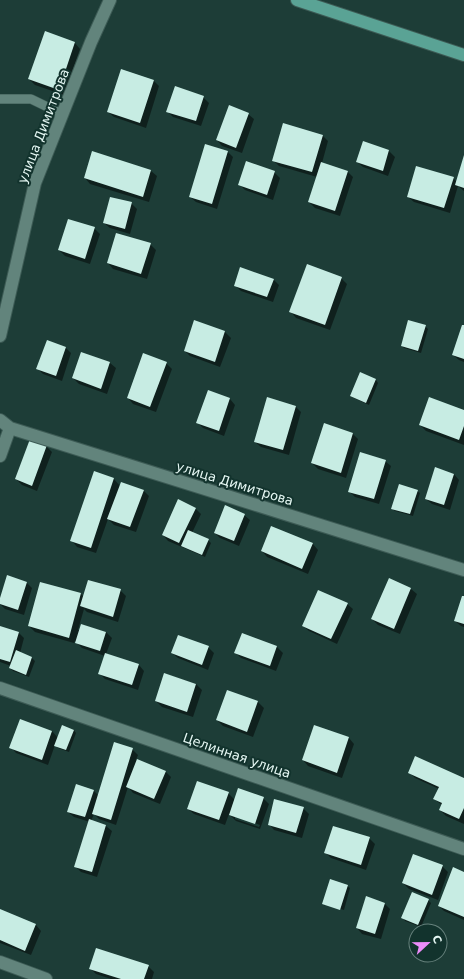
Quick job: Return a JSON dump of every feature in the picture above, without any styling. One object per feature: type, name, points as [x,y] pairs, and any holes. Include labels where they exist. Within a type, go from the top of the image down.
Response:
[{"type":"main road","points":[[297,0],[464,55]]},
{"type":"street","name":"улица Димитрова","points":[[0,336],[35,183],[110,0]]},
{"type":"street","name":"улица Димитрова","points":[[0,420],[10,428],[464,570]]},
{"type":"street","points":[[0,456],[10,428]]},
{"type":"street","name":"Целинная улица","points":[[0,688],[464,849]]},
{"type":"street","points":[[0,962],[46,979]]},
{"type":"lane","points":[[0,99],[31,99],[62,114]]},
{"type":"building","points":[[45,31],[75,42],[59,90],[28,79]]},
{"type":"building","points":[[121,69],[154,80],[140,123],[107,112]]},
{"type":"building","points":[[175,86],[204,96],[196,121],[166,112]]},
{"type":"building","points":[[229,105],[249,113],[236,148],[216,140]]},
{"type":"building","points":[[283,123],[323,135],[312,172],[272,161]]},
{"type":"building","points":[[363,141],[389,150],[383,171],[356,162]]},
{"type":"building","points":[[205,144],[228,151],[212,204],[189,197]]},
{"type":"building","points":[[92,151],[151,170],[143,197],[84,178]]},
{"type":"building","points":[[464,155],[464,188],[455,185]]},
{"type":"building","points":[[246,161],[275,171],[267,195],[238,185]]},
{"type":"building","points":[[321,162],[348,171],[335,211],[308,202]]},
{"type":"building","points":[[416,166],[454,177],[444,208],[407,197]]},
{"type":"building","points":[[110,197],[132,202],[125,229],[103,223]]},
{"type":"building","points":[[68,219],[95,227],[85,259],[58,250]]},
{"type":"building","points":[[116,233],[151,243],[141,274],[107,263]]},
{"type":"building","points":[[307,264],[342,277],[325,325],[289,312]]},
{"type":"building","points":[[240,267],[274,279],[267,297],[234,286]]},
{"type":"building","points":[[194,320],[225,331],[215,362],[184,351]]},
{"type":"building","points":[[408,320],[426,325],[418,351],[401,346]]},
{"type":"building","points":[[462,325],[464,325],[464,359],[452,355]]},
{"type":"building","points":[[47,340],[66,347],[56,376],[36,369]]},
{"type":"building","points":[[81,352],[110,362],[101,389],[72,378]]},
{"type":"building","points":[[143,353],[167,362],[150,407],[127,398]]},
{"type":"building","points":[[360,372],[376,379],[366,403],[350,396]]},
{"type":"building","points":[[208,390],[230,398],[219,431],[196,423]]},
{"type":"building","points":[[267,397],[296,406],[283,450],[254,442]]},
{"type":"building","points":[[429,397],[464,410],[464,426],[459,440],[419,425]]},
{"type":"building","points":[[324,423],[353,433],[341,473],[311,463]]},
{"type":"building","points":[[30,439],[47,445],[32,486],[15,479]]},
{"type":"building","points":[[360,452],[386,460],[374,499],[348,492]]},
{"type":"building","points":[[435,467],[454,474],[444,505],[425,499]]},
{"type":"building","points":[[94,471],[114,478],[91,548],[70,541]]},
{"type":"building","points":[[121,482],[144,490],[130,527],[107,519]]},
{"type":"building","points":[[399,484],[418,490],[410,514],[391,509]]},
{"type":"building","points":[[178,499],[196,508],[179,543],[162,535]]},
{"type":"building","points":[[225,505],[245,514],[234,541],[214,533]]},
{"type":"building","points":[[271,526],[313,543],[302,569],[261,551]]},
{"type":"building","points":[[188,530],[209,539],[202,555],[181,546]]},
{"type":"building","points":[[7,575],[27,582],[18,610],[0,604],[0,598]]},
{"type":"building","points":[[389,578],[411,588],[394,629],[371,619]]},
{"type":"building","points":[[88,580],[121,589],[113,617],[80,606]]},
{"type":"building","points":[[40,582],[81,593],[69,638],[28,626]]},
{"type":"building","points":[[318,590],[348,603],[331,639],[302,626]]},
{"type":"building","points":[[462,596],[464,596],[464,624],[454,621]]},
{"type":"building","points":[[81,624],[106,632],[100,651],[75,643]]},
{"type":"building","points":[[0,626],[19,632],[10,662],[0,659]]},
{"type":"building","points":[[242,633],[277,646],[270,666],[234,653]]},
{"type":"building","points":[[178,635],[209,646],[202,665],[171,653]]},
{"type":"building","points":[[16,650],[32,657],[26,675],[9,668]]},
{"type":"building","points":[[105,653],[139,664],[132,685],[98,674]]},
{"type":"building","points":[[164,673],[196,684],[187,712],[155,701]]},
{"type":"building","points":[[227,690],[258,701],[247,732],[216,720]]},
{"type":"building","points":[[20,719],[52,731],[42,760],[9,748]]},
{"type":"building","points":[[62,725],[74,730],[66,750],[54,746]]},
{"type":"building","points":[[314,725],[349,737],[337,773],[302,760]]},
{"type":"building","points":[[114,742],[133,748],[111,820],[92,814]]},
{"type":"building","points":[[415,756],[464,778],[464,808],[459,819],[439,810],[442,803],[433,799],[439,787],[408,773]]},
{"type":"building","points":[[137,759],[166,771],[154,799],[126,787]]},
{"type":"building","points":[[197,781],[229,792],[219,820],[187,809]]},
{"type":"building","points":[[76,784],[94,790],[85,817],[67,812]]},
{"type":"building","points":[[238,788],[264,797],[255,824],[229,815]]},
{"type":"building","points":[[274,799],[304,807],[296,833],[268,825]]},
{"type":"building","points":[[89,819],[106,825],[92,872],[74,867]]},
{"type":"building","points":[[333,826],[370,837],[361,865],[324,853]]},
{"type":"building","points":[[413,854],[443,865],[432,895],[402,883]]},
{"type":"building","points":[[453,867],[464,872],[464,917],[438,906]]},
{"type":"building","points":[[330,879],[348,885],[340,910],[322,904]]},
{"type":"building","points":[[412,892],[429,899],[419,923],[413,923],[401,918]]},
{"type":"building","points":[[366,896],[385,903],[375,934],[356,928]]},
{"type":"building","points":[[0,909],[36,924],[25,951],[0,940]]},
{"type":"building","points":[[96,948],[149,965],[144,979],[121,979],[89,969]]}]
